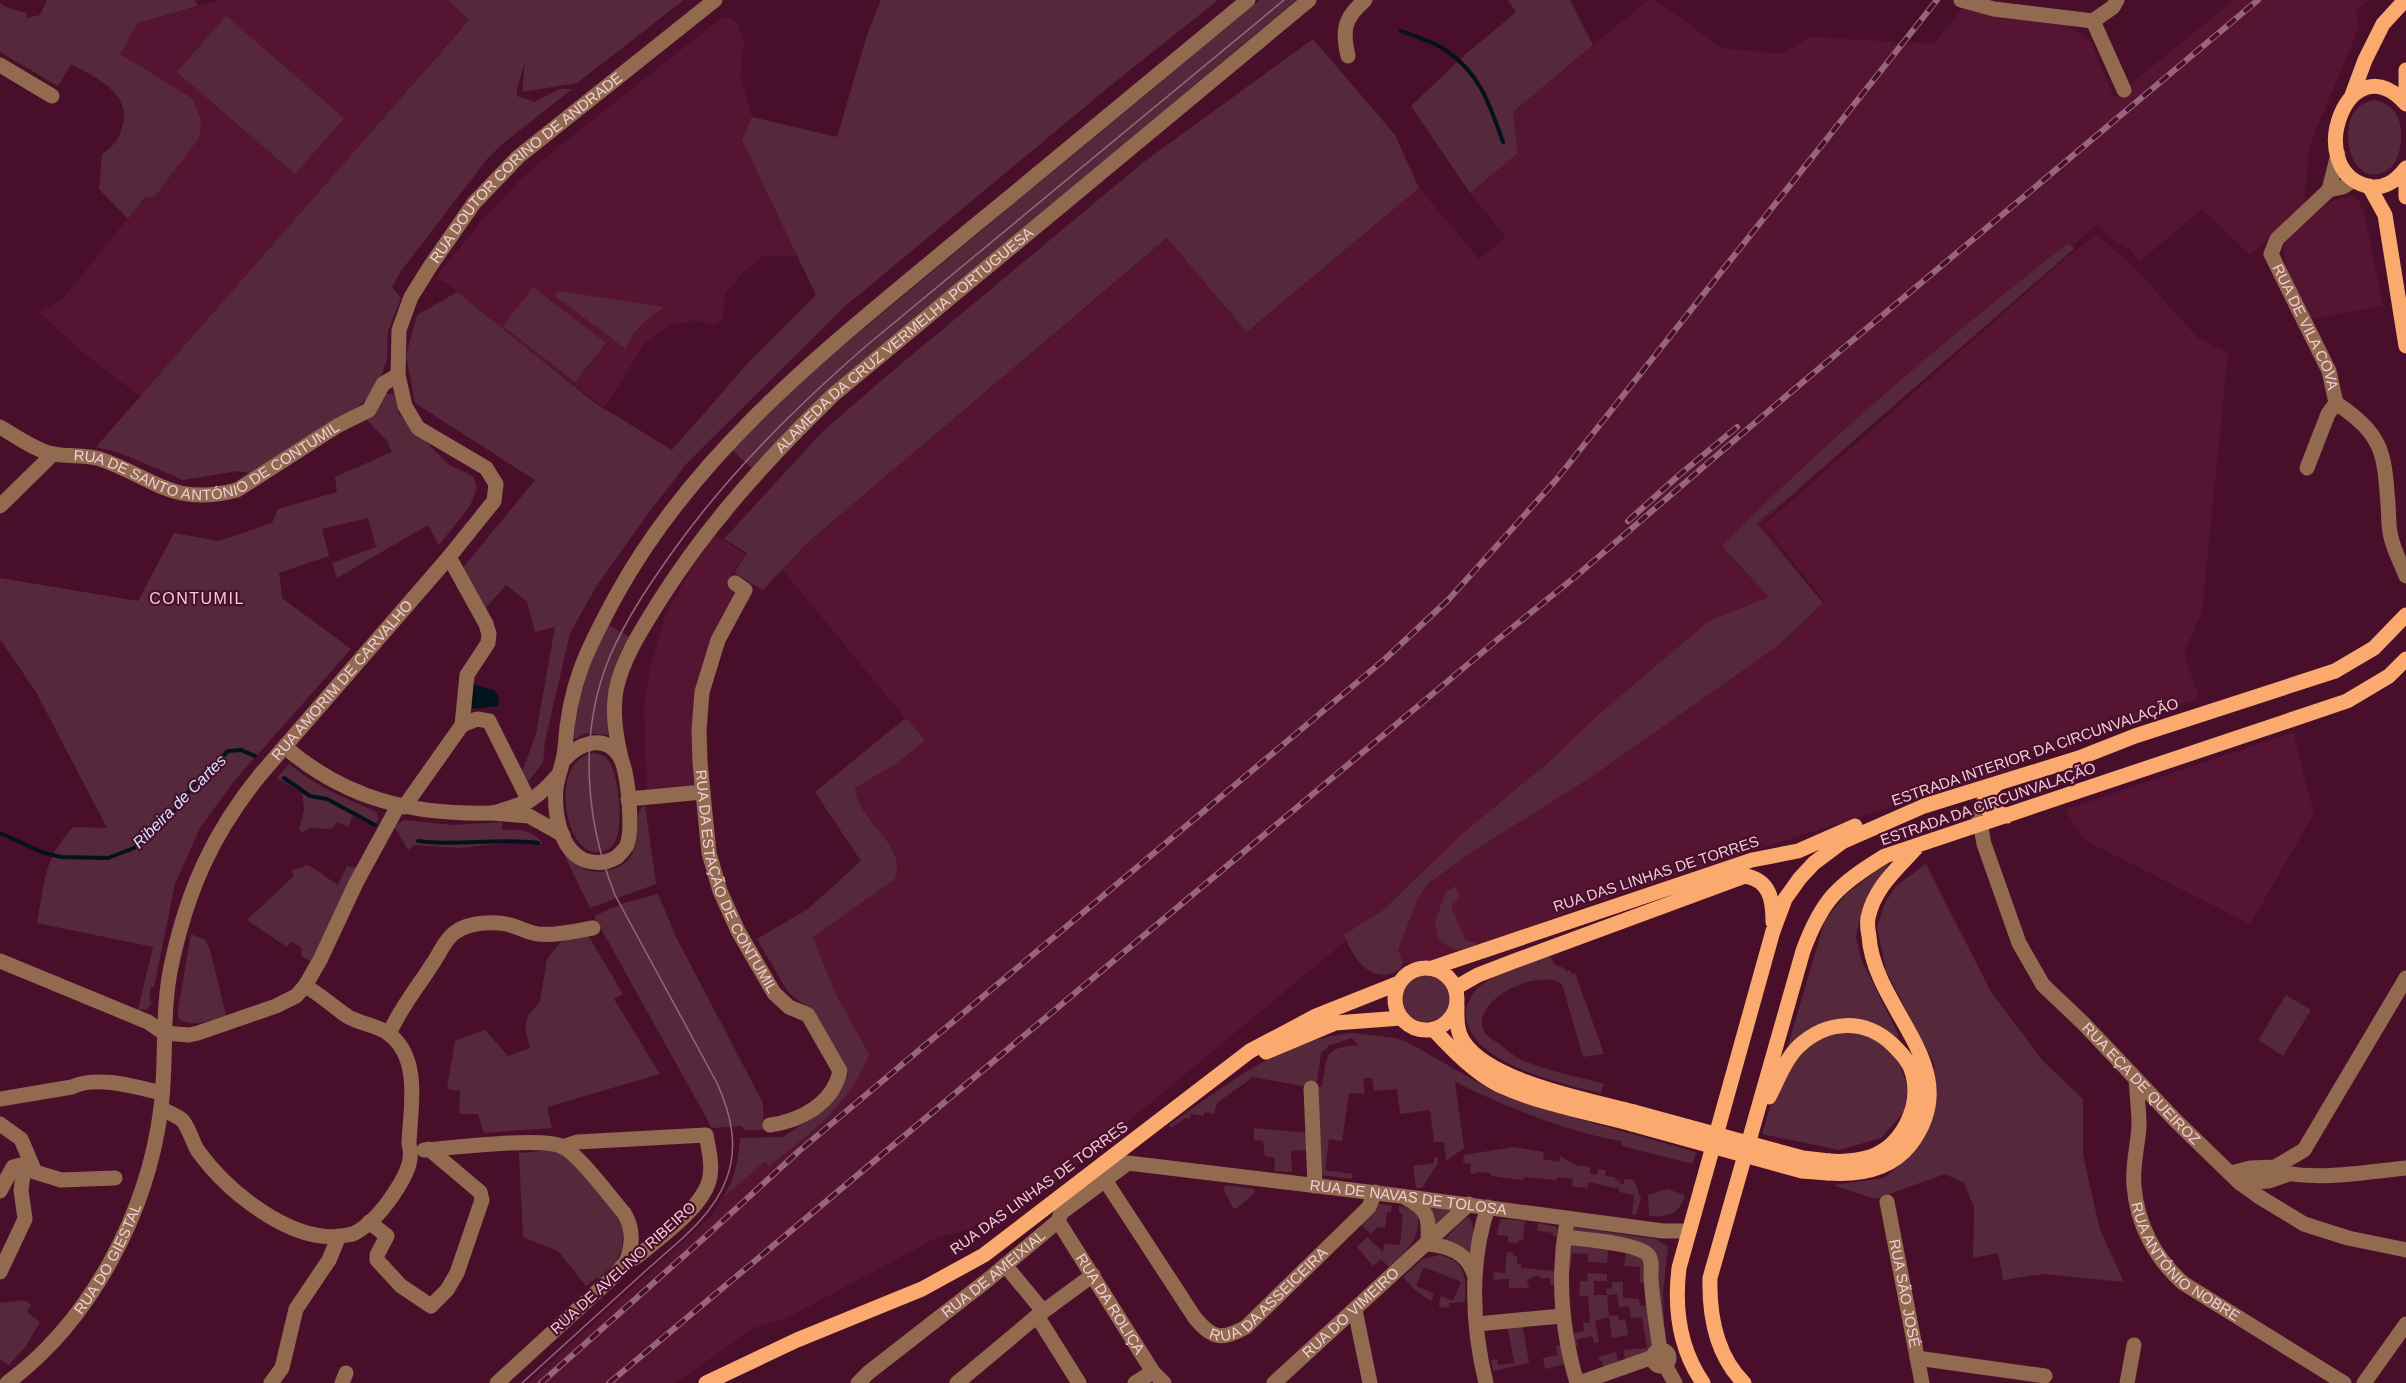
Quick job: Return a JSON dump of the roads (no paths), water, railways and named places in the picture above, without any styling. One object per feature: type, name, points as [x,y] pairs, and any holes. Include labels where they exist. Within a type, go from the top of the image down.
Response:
[{"type":"main road","points":[[2405,0],[2383,24],[2365,60],[2352,95],[2343,106],[2337,120],[2336,139],[2338,154],[2344,169],[2354,180],[2369,186],[2385,185],[2397,179],[2406,168]]},
{"type":"main road","points":[[2406,70],[2406,93]]},
{"type":"main road","points":[[2352,95],[2367,88],[2384,89],[2398,95],[2406,104]]},
{"type":"main road","points":[[2406,176],[2406,197]]},
{"type":"main road","points":[[2369,186],[2385,215],[2406,346]]},
{"type":"main road","name":"ESTRADA INTERIOR DA CIRCUNVALAÇÃO","points":[[1703,1383],[1686,1349],[1677,1314],[1679,1268],[1773,931],[1785,899],[1814,862],[1842,842],[1924,806],[2079,758],[2135,736],[2335,671],[2374,648],[2406,615]]},
{"type":"main road","name":"ESTRADA DA CIRCUNVALAÇÃO","points":[[1744,1383],[1727,1360],[1715,1334],[1710,1303],[1710,1278],[1803,951],[1814,921],[1830,896],[1852,876],[1885,856],[2347,701],[2389,676],[2406,659]]},
{"type":"main road","points":[[1999,783],[1985,796],[1988,810],[2007,816]]},
{"type":"main road","name":"RUA DAS LINHAS DE TORRES","points":[[1432,968],[1768,855],[1798,851],[1859,825],[1924,806]]},
{"type":"main road","points":[[1828,1167],[1844,1174],[1876,1169],[1902,1155],[1921,1130],[1929,1103],[1928,1073],[1917,1048],[1878,978],[1870,952],[1868,919],[1878,892],[1891,873],[1919,845]]},
{"type":"main road","name":"RUA DAS LINHAS DE TORRES","points":[[1455,988],[1478,975],[1516,960],[1745,876],[1760,880],[1769,892],[1772,900],[1773,931]]},
{"type":"main road","points":[[1457,1005],[1448,1020],[1433,1029],[1419,1029],[1401,1018],[1395,1000],[1399,983],[1412,971],[1432,968],[1446,975],[1455,988],[1457,1005],[1457,1026],[1463,1041],[1475,1054],[1500,1072],[1633,1118],[1802,1171],[1871,1157],[1890,1146],[1906,1127],[1914,1101],[1913,1075],[1905,1056],[1882,1034],[1857,1025],[1825,1028],[1798,1047],[1781,1073],[1752,1132]]},
{"type":"main road","name":"RUA DAS LINHAS DE TORRES","points":[[706,1383],[797,1340],[922,1289],[984,1255],[1250,1051],[1316,1016],[1399,983]]},
{"type":"main road","name":"RUA DAS LINHAS DE TORRES","points":[[1219,1077],[1252,1058],[1335,1023],[1401,1018]]},
{"type":"main road","points":[[1433,1029],[1459,1057],[1498,1084],[1527,1095],[1633,1118]]},
{"type":"street","name":"RUA DOUTOR CORINO DE ANDRADE","points":[[398,375],[399,330],[411,297],[430,265],[474,203],[518,157],[715,0]]},
{"type":"street","points":[[564,759],[574,749],[590,743],[600,743],[613,748],[621,758],[628,799],[629,834],[627,846],[618,856],[605,862],[595,862],[579,857],[569,848],[556,814],[556,789],[564,759],[570,702],[584,655],[627,575],[652,538],[721,452],[806,366],[1248,0]]},
{"type":"street","name":"ALAMEDA DA CRUZ VERMELHA PORTUGUESA","points":[[621,758],[616,740],[614,706],[616,692],[623,664],[639,633],[687,557],[787,440],[833,395],[1309,0]]},
{"type":"street","points":[[1348,56],[1344,37],[1348,18],[1365,0]]},
{"type":"street","points":[[1961,0],[1994,9],[2092,21],[2113,7],[2117,0]]},
{"type":"street","points":[[2092,21],[2124,90]]},
{"type":"street","points":[[0,65],[52,96]]},
{"type":"street","points":[[2329,190],[2338,154]]},
{"type":"street","name":"RUA DE VILA COVA","points":[[2354,180],[2343,187],[2329,190],[2277,239],[2271,254],[2329,371],[2336,403],[2355,416],[2373,434],[2380,448],[2385,461],[2390,536],[2406,576]]},
{"type":"street","name":"RUA DE SANTO ANTÓNIO DE CONTUMIL","points":[[0,427],[53,454],[77,454],[99,459],[170,492],[186,495],[219,495],[237,490],[337,426],[369,410],[383,384],[389,378],[398,375]]},
{"type":"street","name":"RUA AMORIM DE CARVALHO","points":[[161,1100],[164,1033],[172,963],[198,875],[208,853],[231,812],[260,774],[449,557],[494,501],[496,484],[486,468],[418,428],[405,406],[398,375]]},
{"type":"street","points":[[2307,468],[2328,414],[2336,403]]},
{"type":"street","points":[[0,506],[53,454]]},
{"type":"street","points":[[0,962],[148,1022],[164,1033],[189,1035],[198,1033],[276,1006],[296,996],[305,986],[364,867],[401,807],[462,725],[467,675],[488,643],[489,634],[477,605],[449,557]]},
{"type":"street","name":"RUA DA ESTAÇÃO DE CONTUMIL","points":[[735,583],[745,590],[718,640],[702,692],[699,730],[709,853],[720,891],[738,931],[774,993],[789,1007],[807,1015],[840,1071],[837,1085],[820,1104],[790,1123],[770,1125]]},
{"type":"street","points":[[462,725],[477,719],[489,721],[529,801]]},
{"type":"street","points":[[285,747],[336,782],[364,795],[401,807],[453,814],[493,813],[529,816],[563,836]]},
{"type":"street","points":[[493,813],[529,801],[542,794],[558,775]]},
{"type":"street","points":[[628,799],[703,792]]},
{"type":"street","points":[[1980,825],[1979,817],[1985,796]]},
{"type":"street","name":"RUA EÇA DE QUEIROZ","points":[[1980,825],[1984,844],[2019,943],[2043,985],[2136,1079],[2236,1178],[2265,1201],[2304,1224],[2360,1241],[2406,1250]]},
{"type":"street","points":[[1960,831],[1976,837],[1984,844]]},
{"type":"street","points":[[389,1034],[397,1016],[446,940],[464,927],[475,923],[512,924],[538,934],[559,934],[593,928]]},
{"type":"street","points":[[2236,1178],[2269,1181],[2288,1175],[2303,1155],[2406,978]]},
{"type":"street","points":[[0,1099],[72,1087],[81,1083],[104,1083],[161,1100],[183,1120],[198,1150],[235,1191],[259,1209],[301,1232],[328,1238],[354,1234],[379,1215],[408,1168],[411,1151],[408,1144],[412,1079],[404,1052],[389,1034],[347,1016],[318,993],[305,986]]},
{"type":"street","name":"RUA ANTÓNIO NOBRE","points":[[2136,1079],[2139,1125],[2134,1185],[2141,1221],[2151,1245],[2166,1267],[2183,1283],[2343,1383]]},
{"type":"street","points":[[1311,1088],[1316,1186]]},
{"type":"street","name":"RUA DO GIESTAL","points":[[7,1383],[54,1340],[96,1287],[120,1243],[144,1188],[154,1150],[161,1100]]},
{"type":"street","points":[[0,1124],[21,1139],[28,1166],[21,1191],[25,1219],[0,1272]]},
{"type":"street","name":"RUA DE AVELINO RIBEIRO","points":[[497,1383],[614,1276],[626,1262],[635,1258],[658,1239],[702,1196],[708,1185],[710,1171],[706,1135],[577,1142],[562,1147]]},
{"type":"street","points":[[411,1151],[546,1143],[562,1147],[575,1157],[630,1222],[631,1250],[626,1262]]},
{"type":"street","points":[[369,1222],[387,1236],[377,1255],[377,1260],[401,1286],[431,1306],[447,1290],[457,1273],[482,1200],[480,1192],[429,1149]]},
{"type":"street","points":[[2264,1168],[2303,1155]]},
{"type":"street","points":[[2303,1155],[2310,1172],[2318,1177]]},
{"type":"street","name":"RUA DE NAVAS DE TOLOSA","points":[[1128,1163],[1375,1192],[1663,1231],[1688,1232]]},
{"type":"street","name":"RUA DE AMEIXIAL","points":[[858,1383],[1058,1221],[1061,1213],[1128,1163]]},
{"type":"street","points":[[0,1191],[13,1167],[21,1165],[61,1180],[115,1178]]},
{"type":"street","points":[[2236,1178],[2250,1168],[2264,1168],[2288,1175],[2318,1177],[2406,1168]]},
{"type":"street","name":"RUA DA ASSEICEIRA","points":[[1105,1180],[1195,1318],[1204,1330],[1215,1336],[1230,1335],[1246,1327],[1369,1207],[1375,1192]]},
{"type":"street","points":[[1401,1196],[1421,1206],[1426,1212],[1428,1244],[1445,1247],[1465,1256],[1474,1274]]},
{"type":"street","name":"RUA SÃO JOSÉ","points":[[1887,1202],[1922,1383]]},
{"type":"street","name":"RUA DO VIMEIRO","points":[[1274,1383],[1469,1204]]},
{"type":"street","points":[[1486,1383],[1481,1363],[1474,1274],[1478,1241],[1488,1207]]},
{"type":"street","points":[[1568,1218],[1561,1294],[1562,1316],[1569,1354],[1578,1383],[1658,1359]]},
{"type":"street","name":"RUA DA ROLIÇA","points":[[1058,1221],[1159,1378]]},
{"type":"street","points":[[275,1382],[282,1368],[296,1309],[329,1260],[339,1236]]},
{"type":"street","points":[[1565,1237],[1636,1248],[1646,1253],[1651,1260],[1658,1359],[1675,1383]]},
{"type":"street","points":[[1005,1265],[1040,1313],[1079,1383]]},
{"type":"street","points":[[957,1383],[1040,1313],[1093,1275]]},
{"type":"street","points":[[1355,1310],[1371,1383]]},
{"type":"street","points":[[1477,1324],[1562,1316]]},
{"type":"street","points":[[2364,1383],[2406,1324]]},
{"type":"street","points":[[2127,1383],[2134,1345]]},
{"type":"street","points":[[1917,1358],[2045,1376]]},
{"type":"street","points":[[1597,1383],[1658,1359]]},
{"type":"street","points":[[1135,1383],[1159,1378]]},
{"type":"water","points":[[471,684],[494,690],[498,696],[499,706],[472,709]]},
{"type":"waterway","points":[[1401,31],[1443,48],[1469,71],[1483,92],[1503,142]]},
{"type":"waterway","name":"Ribeira de Cartes","points":[[0,833],[44,853],[61,857],[108,858],[134,848],[175,810],[196,782],[228,751],[241,750],[255,756]]},
{"type":"waterway","name":"Ribeira de Cartes","points":[[284,778],[310,796],[327,799],[375,825]]},
{"type":"waterway","name":"Ribeira de Cartes","points":[[418,841],[538,843]]},
{"type":"tram line","points":[[522,1383],[700,1220],[711,1208],[726,1180],[732,1155],[732,1131],[717,1083],[615,895],[597,837],[589,776],[593,715],[610,656],[624,627],[658,573],[697,519],[765,441],[815,392],[866,346],[1284,0]]},
{"type":"railway","points":[[541,1383],[799,1151],[1385,659],[1449,599],[1556,480],[1937,0]]},
{"type":"railway","points":[[609,1383],[1575,577],[1778,403],[2258,0]]},
{"type":"railway","points":[[1628,521],[1737,427]]},
{"type":"district","name":"CONTUMIL","points":[[197,598]]}]
